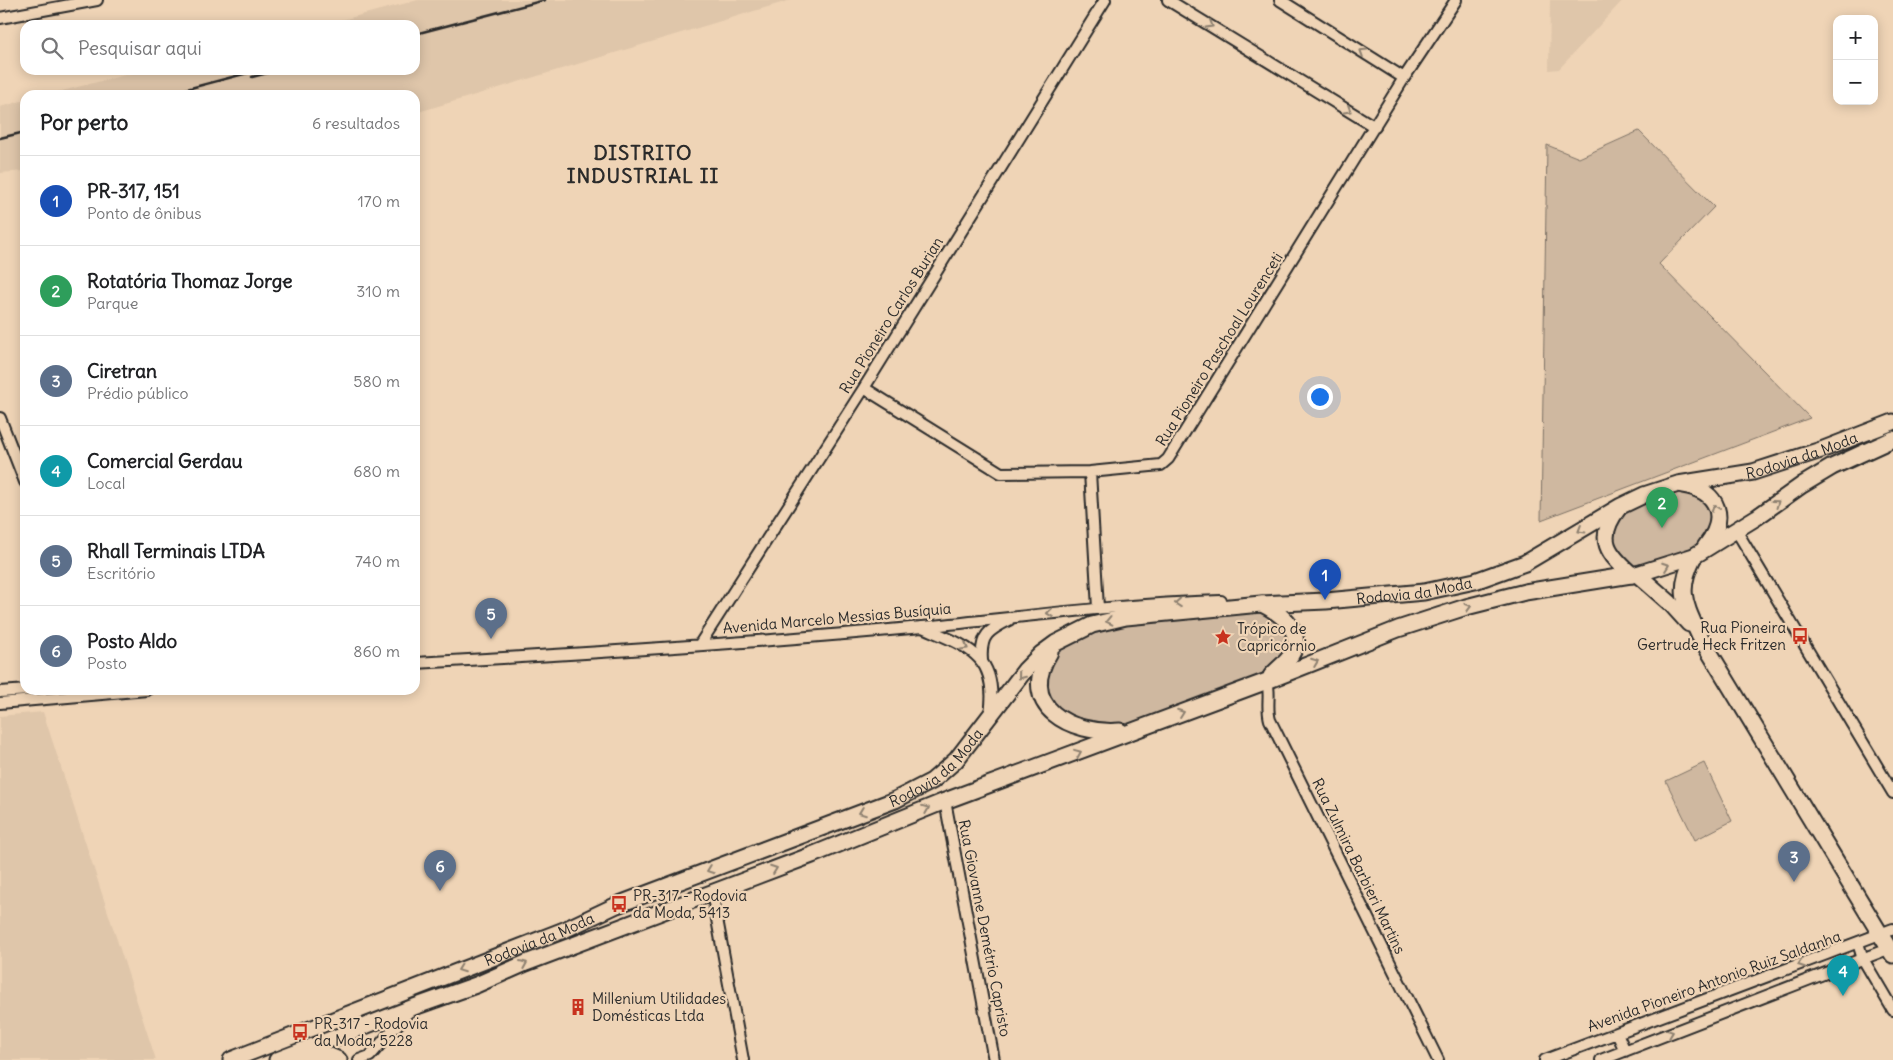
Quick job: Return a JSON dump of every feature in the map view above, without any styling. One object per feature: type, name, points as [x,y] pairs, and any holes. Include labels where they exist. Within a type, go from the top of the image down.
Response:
[{"type":"highway","name":"Rodovia da Moda","points":[[1678,484],[1753,472],[1821,450],[1893,422]]},
{"type":"highway","name":"Rodovia da Moda","points":[[1698,553],[1832,467],[1893,438]]},
{"type":"highway","points":[[1699,635],[1670,603],[1613,557],[1606,543],[1609,521],[1621,506],[1644,495],[1678,484],[1696,487],[1707,493],[1714,502],[1718,513],[1719,525],[1712,539],[1698,553],[1686,573],[1682,588],[1684,602],[1699,635],[1886,932],[1892,950]]},
{"type":"highway","name":"Rodovia da Moda","points":[[231,1060],[564,930],[617,905],[895,800],[932,781],[956,760],[1026,670],[1056,642],[1092,625],[1126,617],[1261,604],[1424,592],[1475,581],[1525,563],[1621,506]]},
{"type":"highway","points":[[1635,575],[1698,553]]},
{"type":"highway","name":"Rodovia da Moda","points":[[281,1058],[414,1006],[476,985],[526,963],[812,855],[946,801],[1053,763],[1267,682],[1398,629],[1466,607],[1525,592],[1635,575]]},
{"type":"highway","points":[[1261,604],[1288,620],[1295,640],[1294,649],[1288,659],[1267,682]]},
{"type":"highway","points":[[1056,642],[1044,663],[1038,686],[1041,698],[1050,710],[1068,723],[1095,732],[1136,730]]},
{"type":"highway","points":[[281,1058],[317,1053],[338,1060]]},
{"type":"street","points":[[0,18],[97,0]]},
{"type":"street","name":"Rua Pioneiro Carlos Burian","points":[[700,644],[864,388],[1104,0]]},
{"type":"street","points":[[1168,0],[1375,127]]},
{"type":"street","points":[[1280,0],[1404,78]]},
{"type":"street","name":"Rua Pioneiro Paschoal Lourenceti","points":[[864,388],[1002,473],[1090,472],[1156,467],[1168,459],[1404,78],[1456,0]]},
{"type":"street","points":[[0,418],[20,469]]},
{"type":"street","points":[[1090,472],[1098,608]]},
{"type":"street","points":[[1736,530],[1893,793]]},
{"type":"street","name":"Avenida Marcelo Messias Busíquia","points":[[420,663],[921,627],[1098,608],[1229,601],[1261,604]]},
{"type":"street","points":[[990,714],[993,697],[991,683],[982,660],[984,637],[990,629],[1014,617]]},
{"type":"street","points":[[921,627],[964,646],[982,660]]},
{"type":"street","name":"Rua Zulmira Barbieri Martins","points":[[1267,682],[1270,720],[1438,1060]]},
{"type":"street","points":[[0,692],[20,691]]},
{"type":"street","points":[[0,703],[77,695]]},
{"type":"street","name":"Rua Giovanne Demétrio Capristo","points":[[946,801],[994,1060]]},
{"type":"street","points":[[712,892],[743,1060]]},
{"type":"street","name":"Avenida Pioneiro Antonio Ruiz Saldanha","points":[[1545,1060],[1886,932]]},
{"type":"street","points":[[1858,943],[1863,959],[1893,1010]]},
{"type":"street","name":"Avenida Pioneiro Antonio Ruiz Saldanha","points":[[1601,1060],[1863,959],[1892,950]]},
{"type":"street","points":[[359,1060],[370,1056],[414,1006]]},
{"type":"street","points":[[1617,1033],[1625,1051]]},
{"type":"shaded area","points":[[418,0],[791,0],[420,111],[420,90],[66,90],[125,75],[420,75],[420,20],[342,20]]},
{"type":"shaded area","points":[[1550,0],[1623,0],[1559,69],[1549,70]]},
{"type":"shaded area","points":[[20,101],[20,171],[0,173],[0,107]]},
{"type":"shaded area","points":[[1639,131],[1714,207],[1659,264],[1810,418],[1541,520],[1547,145],[1579,158]]},
{"type":"shaded area","points":[[1695,487],[1718,513],[1703,551],[1632,575],[1606,532],[1621,506]]},
{"type":"shaded area","points":[[1261,604],[1295,640],[1267,681],[1106,732],[1050,710],[1040,674],[1056,643],[1092,625]]},
{"type":"shaded area","points":[[43,712],[156,1060],[0,1060],[0,716]]},
{"type":"shaded area","points":[[1704,763],[1732,821],[1695,840],[1666,781]]},
{"type":"railway","points":[[420,33],[545,0]]},
{"type":"railway","points":[[183,90],[240,75]]},
{"type":"railway","points":[[252,77],[260,75]]},
{"type":"railway","points":[[0,138],[20,133]]},
{"type":"place","name":"Rotatória Thomaz Jorge","points":[[1662,528]]},
{"type":"place","name":"PR-317, 151","points":[[1325,600]]},
{"type":"place","name":"Rua Pioneira Gertrude Heck Fritzen","points":[[1800,636]]},
{"type":"place","name":"Trópico de Capricórnio","points":[[1223,637]]},
{"type":"place","name":"Rhall Terminais LTDA","points":[[491,639]]},
{"type":"place","name":"Ciretran","points":[[1794,882]]},
{"type":"place","name":"Posto Aldo","points":[[440,891]]},
{"type":"place","name":"PR-317 - Rodovia da Moda, 5413","points":[[619,904]]},
{"type":"place","name":"Comercial Gerdau","points":[[1843,996]]},
{"type":"place","name":"Millenium Utilidades Domésticas Ltda","points":[[578,1007]]},
{"type":"place","name":"PR-317 - Rodovia da Moda, 5228","points":[[300,1032]]},
{"type":"district","name":"DISTRITO INDUSTRIAL II","points":[[643,164]]}]
